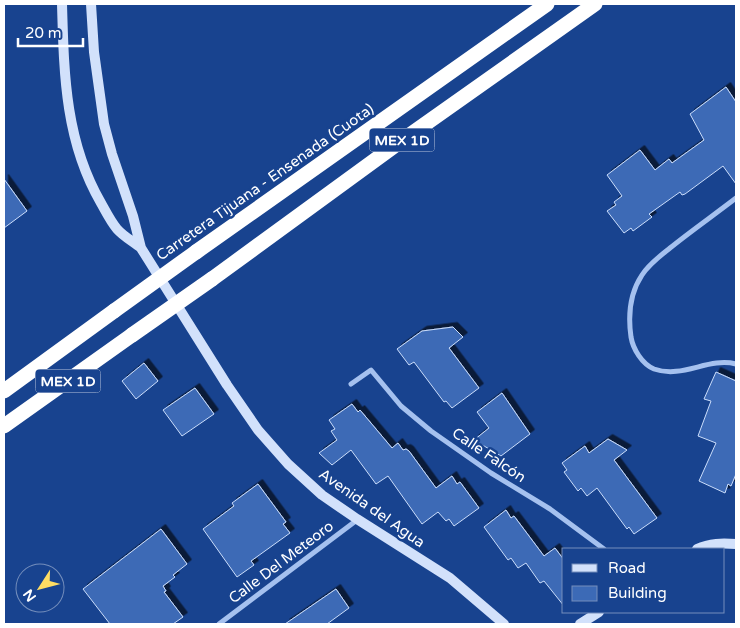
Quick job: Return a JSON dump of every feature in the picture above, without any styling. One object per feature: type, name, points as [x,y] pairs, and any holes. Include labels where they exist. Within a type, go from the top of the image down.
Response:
[{"type":"highway","name":"Carretera Tijuana - Ensenada (Cuota)","points":[[4,391],[196,252],[547,4]]},
{"type":"highway","name":"MEX 1D","points":[[4,426],[595,4]]},
{"type":"main road","name":"Avenida del Agua","points":[[62,4],[64,72],[72,129],[79,154],[88,181],[117,229],[141,248]]},
{"type":"main road","name":"Avenida del Agua","points":[[91,4],[94,52],[104,124],[141,248],[227,385],[258,430],[295,470],[322,495],[450,578],[504,624]]},
{"type":"main road","points":[[699,548],[705,545],[721,543],[736,544]]},
{"type":"main road","points":[[580,624],[597,613]]},
{"type":"street","points":[[736,198],[681,239],[657,259],[642,275],[633,294],[628,318],[632,342],[641,360],[654,368],[673,372],[694,369],[714,363],[729,362],[736,364]]},
{"type":"street","name":"Calle Falcón","points":[[351,384],[371,370],[401,406],[431,431],[491,473],[550,509],[603,548]]},
{"type":"street","name":"Calle Del Meteoro","points":[[219,624],[357,519]]},
{"type":"building","points":[[726,87],[736,102],[736,184],[723,166],[685,194],[682,195],[680,192],[649,214],[652,217],[633,231],[631,228],[624,233],[607,211],[616,205],[614,202],[622,196],[607,175],[640,150],[655,170],[669,159],[672,163],[704,140],[690,114]]},
{"type":"building","points":[[4,179],[27,211],[4,228]]},
{"type":"building","points":[[453,327],[463,337],[449,348],[479,388],[452,408],[446,401],[444,402],[414,362],[409,365],[397,349],[422,331]]},
{"type":"building","points":[[144,363],[158,381],[136,399],[122,381]]},
{"type":"building","points":[[716,372],[736,381],[736,474],[731,486],[728,484],[725,493],[699,481],[716,443],[698,436],[711,401],[704,399]]},
{"type":"building","points":[[195,388],[214,414],[182,436],[163,410]]},
{"type":"building","points":[[502,393],[530,434],[501,456],[474,440],[489,428],[477,412]]},
{"type":"building","points":[[352,404],[358,412],[360,410],[392,448],[398,443],[403,450],[409,451],[436,488],[452,476],[457,484],[460,482],[479,508],[454,526],[449,519],[446,521],[438,512],[422,524],[388,476],[376,484],[351,450],[332,465],[319,453],[337,440],[331,431],[335,429],[329,420]]},
{"type":"building","points":[[608,439],[627,450],[614,460],[657,518],[634,534],[629,527],[627,529],[597,488],[587,496],[581,488],[578,491],[564,472],[567,470],[562,463],[585,446],[589,453]]},
{"type":"building","points":[[258,484],[286,522],[283,524],[290,533],[251,561],[254,565],[237,577],[203,529],[234,506],[232,503]]},
{"type":"building","points":[[506,510],[511,518],[514,516],[544,556],[555,548],[562,557],[562,604],[544,581],[540,583],[526,563],[518,568],[511,558],[508,560],[484,527]]},
{"type":"building","points":[[161,529],[187,564],[163,586],[166,591],[164,592],[183,617],[173,624],[110,624],[83,589]]},
{"type":"building","points":[[336,589],[349,608],[327,624],[285,624]]}]
